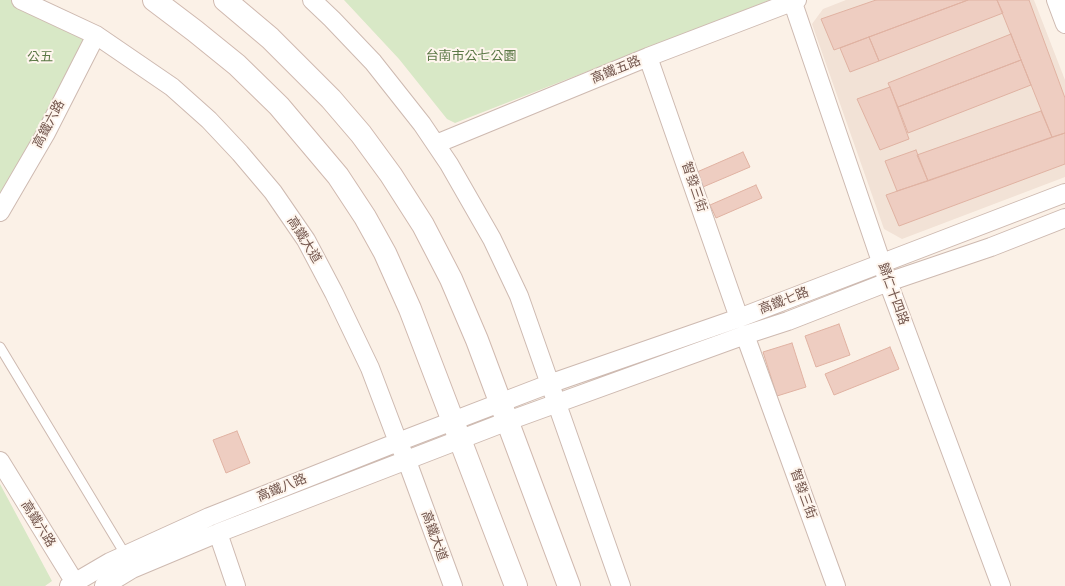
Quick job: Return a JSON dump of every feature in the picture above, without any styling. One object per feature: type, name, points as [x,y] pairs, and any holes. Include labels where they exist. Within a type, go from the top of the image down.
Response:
[{"type":"street","name":"高鐵大道","points":[[21,0],[96,35],[172,87],[209,120],[240,153],[273,192],[306,240],[334,293],[370,368],[398,442],[407,461],[453,586]]},
{"type":"street","points":[[154,0],[237,65],[269,96],[303,133],[338,176],[365,217],[384,253],[410,309],[516,586]]},
{"type":"street","points":[[225,0],[270,38],[331,99],[361,134],[391,175],[423,225],[451,279],[477,340],[569,586]]},
{"type":"street","points":[[312,0],[373,62],[406,104],[436,144],[492,239],[519,296],[621,586]]},
{"type":"street","points":[[1056,0],[1065,24]]},
{"type":"street","name":"高鐵五路","points":[[436,144],[648,56],[794,1]]},
{"type":"street","name":"歸仁十四路","points":[[794,1],[888,282],[1001,586]]},
{"type":"street","name":"高鐵六路","points":[[0,212],[46,132],[96,35]]},
{"type":"street","name":"智發三街","points":[[648,56],[739,318]]},
{"type":"street","name":"高鐵七路","points":[[504,412],[549,384],[739,318],[1065,193]]},
{"type":"street","name":"高鐵七路","points":[[504,412],[556,404],[745,335],[788,321],[888,282],[991,247],[1065,218]]},
{"type":"street","name":"智發三街","points":[[745,335],[836,586]]},
{"type":"street","name":"高鐵八路","points":[[74,585],[125,554],[209,517],[453,420],[504,412]]},
{"type":"street","name":"高鐵八路","points":[[104,586],[132,569],[460,440],[504,412]]},
{"type":"street","name":"高鐵六路","points":[[0,461],[74,585]]},
{"type":"street","points":[[218,534],[236,586]]},
{"type":"lane","points":[[0,347],[125,554]]},
{"type":"shaded area","points":[[846,0],[1034,0],[1065,80],[1065,177],[902,239],[884,229],[812,24],[823,9]]},
{"type":"green space","name":"公五","points":[[0,0],[14,0],[95,41],[0,213]]},
{"type":"green space","name":"台南市公七公園","points":[[344,0],[770,0],[455,123],[447,119],[399,59]]},
{"type":"green space","points":[[0,484],[52,581],[45,586],[0,586]]},
{"type":"building","points":[[876,0],[968,0],[834,50],[821,19]]},
{"type":"building","points":[[968,0],[997,0],[1003,13],[879,61],[869,37]]},
{"type":"building","points":[[997,0],[1029,0],[1065,98],[1065,133],[1052,137]]},
{"type":"building","points":[[1011,34],[1021,60],[898,107],[888,83]]},
{"type":"building","points":[[869,37],[879,61],[850,72],[840,48]]},
{"type":"building","points":[[1021,60],[1031,85],[908,133],[898,107]]},
{"type":"building","points":[[890,87],[909,139],[880,150],[857,99]]},
{"type":"building","points":[[1041,111],[1052,137],[928,181],[917,155]]},
{"type":"building","points":[[1065,133],[1065,164],[899,226],[886,195]]},
{"type":"building","points":[[916,150],[928,181],[897,191],[885,161]]},
{"type":"building","points":[[743,152],[750,167],[703,187],[697,172]]},
{"type":"building","points":[[756,185],[762,198],[716,218],[710,205]]},
{"type":"building","points":[[839,324],[850,355],[816,367],[805,336]]},
{"type":"building","points":[[792,343],[806,387],[777,396],[763,352]]},
{"type":"building","points":[[890,347],[899,369],[834,395],[825,374]]},
{"type":"building","points":[[237,431],[250,463],[226,473],[213,440]]}]
